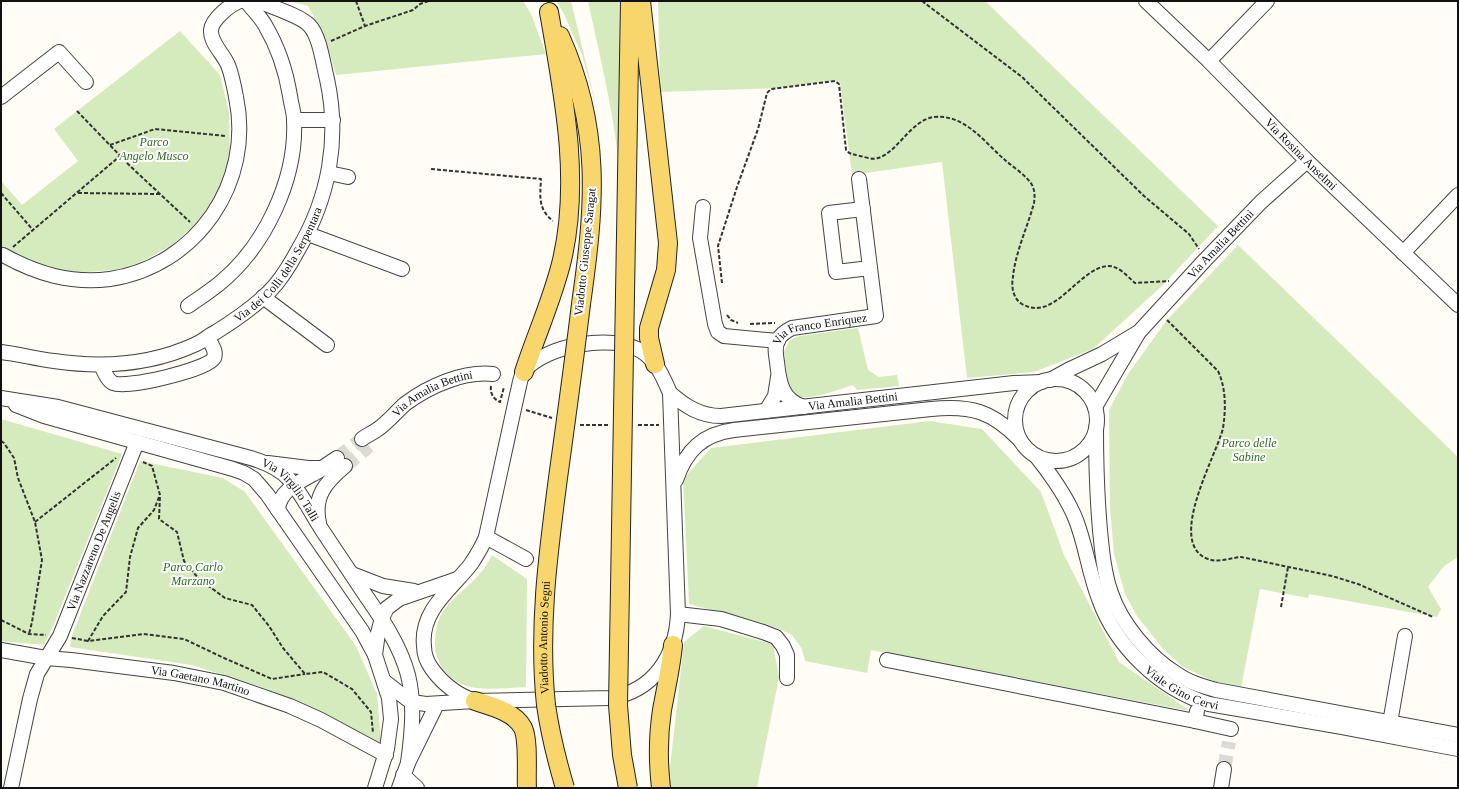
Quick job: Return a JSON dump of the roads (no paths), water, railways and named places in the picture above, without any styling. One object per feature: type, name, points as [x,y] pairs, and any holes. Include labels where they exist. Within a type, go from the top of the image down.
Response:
[{"type":"main road","points":[[628,788],[622,755],[618,712],[630,1]]},
{"type":"main road","points":[[641,1],[668,243],[666,270],[649,328],[649,338],[655,364]]},
{"type":"main road","points":[[524,372],[560,270],[570,206],[571,176],[569,147],[560,78],[546,6]]},
{"type":"main road","name":"Viadotto Giuseppe Saragat","points":[[546,6],[568,53],[577,78],[587,118],[591,148],[592,182],[588,253],[554,510]]},
{"type":"main road","name":"Viadotto Antonio Segni","points":[[554,510],[549,540],[544,604],[543,667],[546,705],[551,734],[565,788]]},
{"type":"main road","points":[[661,788],[659,759],[660,730],[673,645]]},
{"type":"main road","points":[[475,700],[505,712],[516,720],[523,728],[526,746],[527,788]]},
{"type":"street","points":[[3,255],[30,269],[59,278],[89,280],[110,279],[132,274],[153,266],[177,252],[200,231],[215,213],[226,193],[235,162],[239,137],[239,110],[231,72],[225,59],[214,44],[211,31],[213,24],[217,19],[234,4],[240,1]]},
{"type":"street","points":[[188,306],[221,283],[260,238],[281,199],[293,156],[294,120],[282,59],[264,24],[246,1]]},
{"type":"street","name":"Via dei Colli della Serpentara","points":[[1,352],[58,362],[101,365],[122,365],[165,356],[195,345],[235,320],[264,297],[285,272],[308,234],[318,209],[328,174],[332,144],[332,120],[329,90],[314,32],[308,24],[298,18],[258,1]]},
{"type":"street","name":"Via Rosina Anselmi","points":[[1146,1],[1209,61],[1307,161],[1458,304]]},
{"type":"street","points":[[1209,61],[1267,1]]},
{"type":"street","points":[[1,97],[59,52],[86,82]]},
{"type":"street","points":[[294,120],[332,120]]},
{"type":"street","name":"Via Amalia Bettini","points":[[1095,406],[1139,332],[1261,202],[1307,161]]},
{"type":"street","points":[[328,174],[348,177]]},
{"type":"street","name":"Via Franco Enriquez","points":[[766,411],[774,396],[778,377],[776,349],[778,341],[783,334],[792,328],[876,316],[859,179]]},
{"type":"street","points":[[1403,253],[1458,195]]},
{"type":"street","points":[[703,207],[700,238],[715,324],[718,332],[724,336],[778,341]]},
{"type":"street","points":[[863,209],[828,214],[836,272],[870,268]]},
{"type":"street","points":[[308,234],[402,269]]},
{"type":"street","points":[[264,297],[327,345]]},
{"type":"street","name":"Via Amalia Bettini","points":[[670,393],[690,408],[709,416],[721,416],[1014,383],[1046,381],[1102,354],[1139,332]]},
{"type":"street","points":[[101,365],[110,381],[114,384],[129,384],[161,378],[187,371],[208,363],[213,359],[215,354],[214,349],[208,338]]},
{"type":"street","points":[[384,681],[412,702],[426,704],[475,700],[601,699],[622,696],[643,685],[653,677],[666,662],[677,632],[678,614],[670,393],[655,364],[645,354],[632,346],[618,343],[575,345],[560,349],[536,362],[524,372],[514,407],[486,537],[474,558],[439,601],[428,618],[424,632],[424,649],[430,666],[442,682],[461,695],[475,700]]},
{"type":"street","name":"Via Amalia Bettini","points":[[366,442],[376,436],[378,430],[407,403],[430,388],[463,377],[493,374]]},
{"type":"street","name":"Via Franco Enriquez","points":[[778,377],[788,398],[794,403],[804,406]]},
{"type":"street","points":[[674,484],[680,467],[697,445],[708,437],[720,433],[734,430],[931,409],[952,408],[974,410],[986,414],[1003,424],[1020,440],[1026,448],[1036,456],[1052,461],[1064,460],[1074,457],[1090,444],[1096,428],[1097,420],[1095,406],[1087,393],[1077,385],[1062,380],[1046,381],[1027,392],[1018,406],[1015,423],[1020,440]]},
{"type":"street","name":"Via Virgilio Talli","points":[[1,398],[44,416],[240,471],[257,483],[278,510],[362,631],[376,655]]},
{"type":"street","name":"Via Virgilio Talli","points":[[1,398],[58,407],[266,462],[284,474],[294,486],[321,529],[382,618],[402,660],[408,679],[412,702],[412,728],[403,775]]},
{"type":"street","name":"Viale Gino Cervi","points":[[1096,428],[1097,492],[1103,556],[1108,584],[1118,609],[1127,625],[1140,641],[1168,668],[1178,675],[1200,685],[1237,695],[1458,735]]},
{"type":"street","name":"Via Nazzareno De Angelis","points":[[11,788],[33,684],[46,658],[60,636],[137,442]]},
{"type":"street","name":"Viale Gino Cervi","points":[[1036,456],[1058,486],[1076,519],[1097,594],[1106,617],[1115,633],[1136,658],[1173,688],[1198,701],[1209,704],[1458,749]]},
{"type":"street","points":[[266,462],[308,468],[322,468]]},
{"type":"street","points":[[278,510],[280,498],[287,490],[322,468],[341,462],[320,494],[318,512],[321,529]]},
{"type":"street","points":[[486,537],[526,559]]},
{"type":"street","points":[[352,574],[369,582],[391,588],[414,591],[424,590]]},
{"type":"street","points":[[375,788],[389,742],[391,714],[389,698],[376,655],[378,633],[382,618],[387,608],[396,601],[457,579]]},
{"type":"street","points":[[678,614],[721,619],[776,637],[783,646],[787,655],[787,678]]},
{"type":"street","points":[[1390,722],[1405,636]]},
{"type":"street","name":"Via Gaetano Martino","points":[[1,650],[46,658],[160,671],[224,683],[290,706],[321,720],[386,755]]},
{"type":"street","points":[[888,660],[1195,721],[1230,735],[1237,695]]},
{"type":"street","points":[[1195,721],[1198,701]]},
{"type":"street","points":[[417,788],[403,775],[437,704]]},
{"type":"street","points":[[1220,788],[1224,768]]},
{"type":"tunnel","points":[[337,458],[362,439]]},
{"type":"tunnel","points":[[345,466],[369,446]]},
{"type":"tunnel","points":[[1224,769],[1229,742]]},
{"type":"park label","name":"Parco Angelo Musco","points":[[154,149]]},
{"type":"park label","name":"Parco delle Sabine","points":[[1249,450]]},
{"type":"park label","name":"Parco Carlo Marzano","points":[[193,574]]}]
